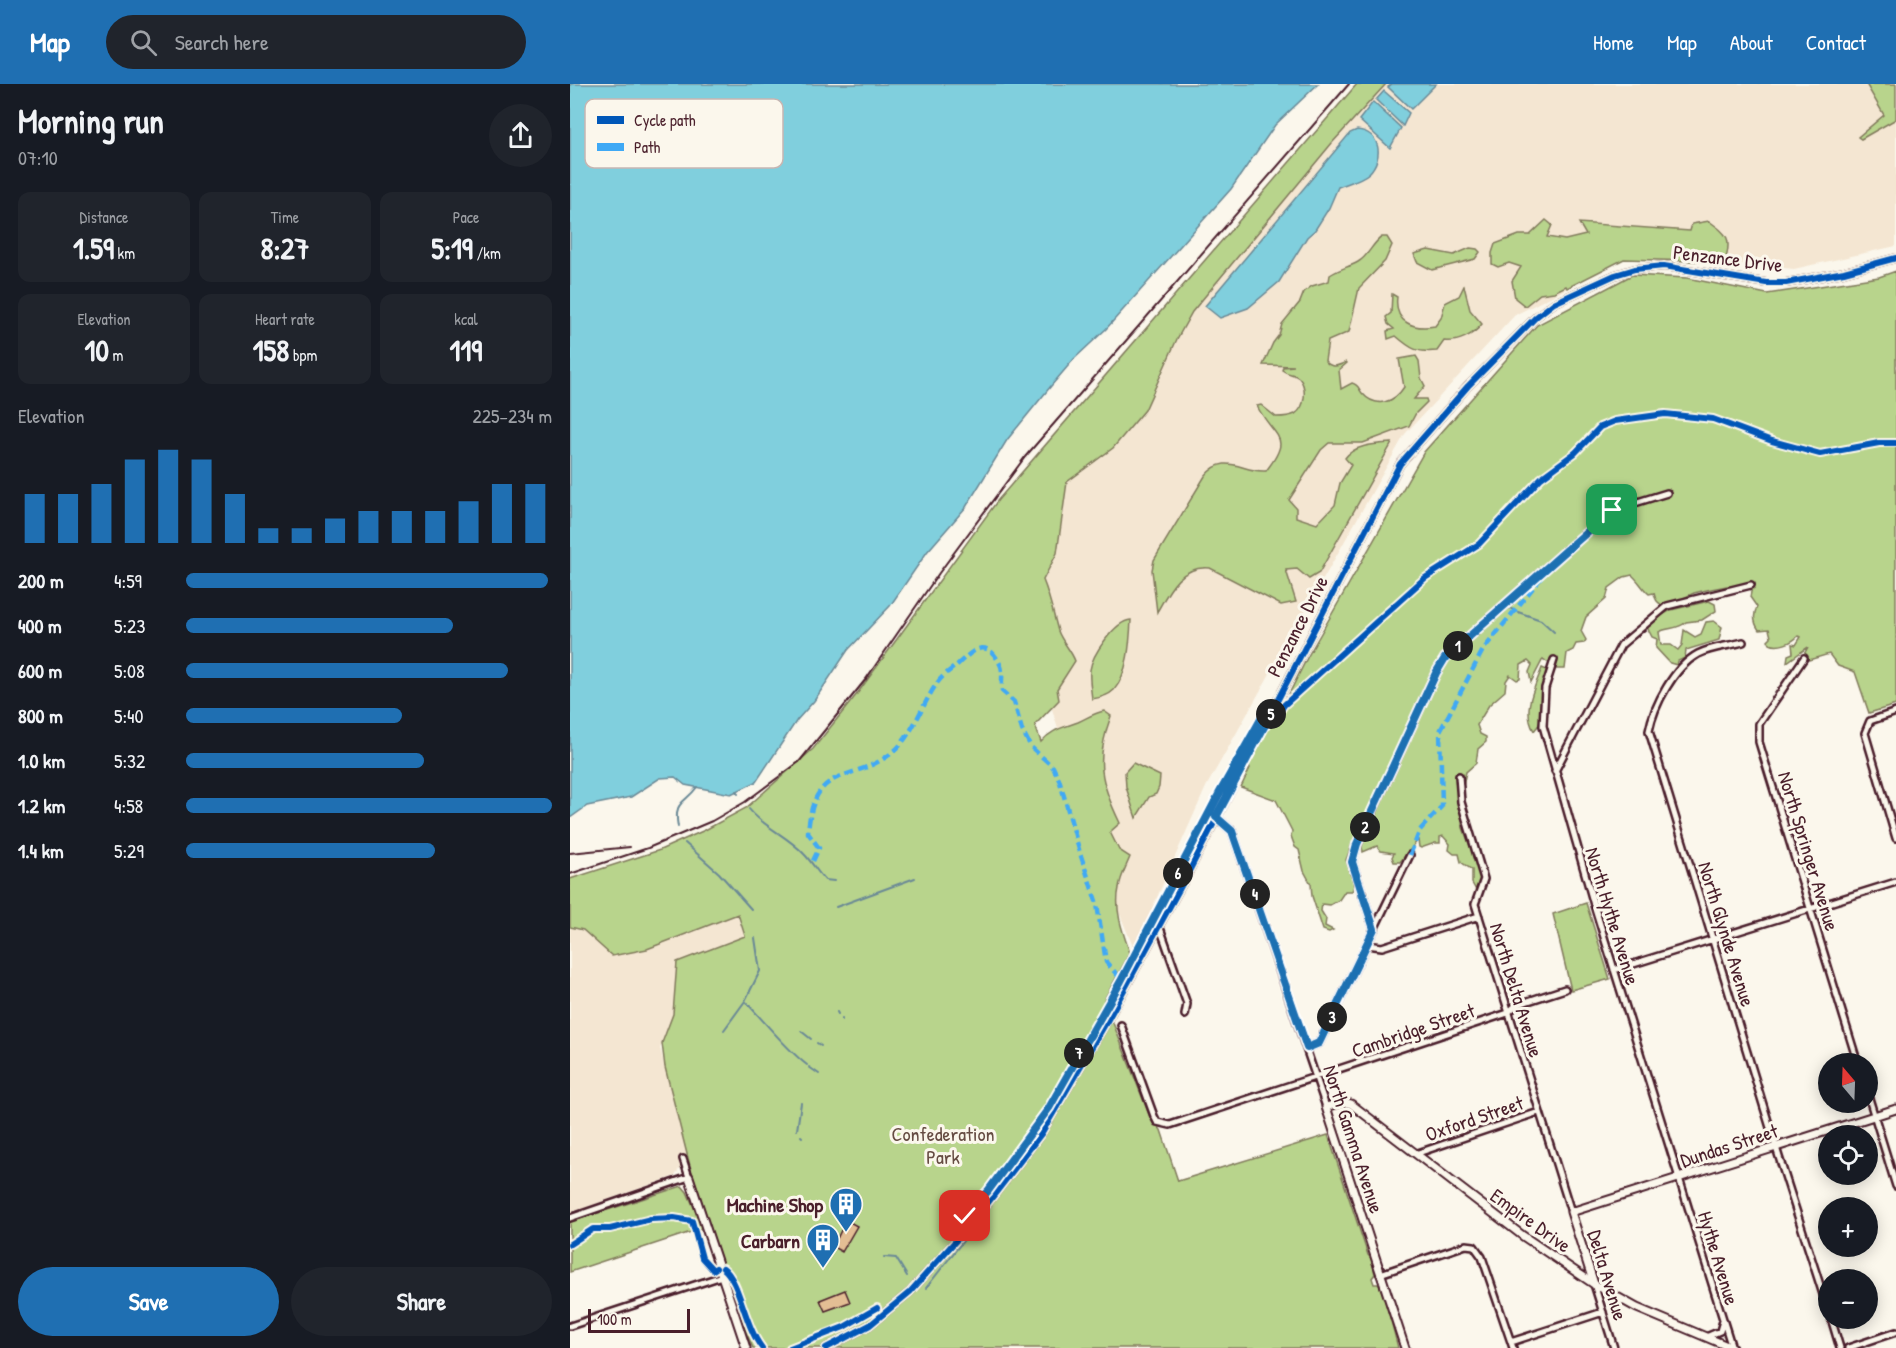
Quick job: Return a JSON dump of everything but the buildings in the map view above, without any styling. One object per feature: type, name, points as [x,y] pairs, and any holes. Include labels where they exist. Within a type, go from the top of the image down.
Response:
[{"type":"street","name":"Penzance Drive","points":[[826,1348],[870,1325],[910,1292],[999,1190],[1041,1134],[1159,925],[1400,464],[1468,386],[1536,317],[1554,303],[1615,275],[1635,269],[1664,266],[1766,283],[1786,283],[1844,273],[1896,258]]},
{"type":"street","points":[[1374,929],[1352,862],[1356,848],[1445,658],[1612,510],[1667,493]]},
{"type":"street","points":[[1555,771],[1621,645],[1629,637],[1666,606],[1751,585]]},
{"type":"street","name":"North Glynde Avenue","points":[[1743,642],[1699,653],[1678,670],[1653,712],[1649,731],[1818,1279]]},
{"type":"street","name":"North Springer Avenue","points":[[1804,658],[1759,724],[1759,742],[1855,1053]]},
{"type":"street","name":"North Hythe Avenue","points":[[1554,660],[1545,688],[1543,726],[1678,1178]]},
{"type":"street","points":[[1896,712],[1876,718],[1867,725],[1866,740],[1896,838]]},
{"type":"street","name":"North Delta Avenue","points":[[1459,776],[1461,802],[1484,879],[1475,904],[1571,1212]]},
{"type":"street","name":"North Gamma Avenue","points":[[1216,817],[1232,831],[1307,1048],[1405,1348]]},
{"type":"street","points":[[1307,1048],[1319,1043],[1410,855]]},
{"type":"street","points":[[1614,970],[1896,882]]},
{"type":"street","points":[[1367,945],[1382,947],[1479,916]]},
{"type":"street","points":[[1159,925],[1187,1004],[1185,1015]]},
{"type":"street","name":"Cambridge Street","points":[[1121,1024],[1157,1122],[1163,1125],[1176,1124],[1509,1013],[1516,1005],[1565,989]]},
{"type":"street","name":"Empire Drive","points":[[1326,1107],[1343,1102],[1351,1104],[1418,1153],[1523,1236],[1594,1284],[1637,1308],[1732,1348]]},
{"type":"street","name":"Dundas Street","points":[[1571,1212],[1896,1109]]},
{"type":"street","name":"Oxford Street","points":[[1418,1153],[1539,1112]]},
{"type":"street","points":[[1873,1113],[1896,1186]]},
{"type":"street","points":[[683,1159],[746,1348]]},
{"type":"street","points":[[570,1218],[689,1177]]},
{"type":"street","name":"Hythe Avenue","points":[[1678,1178],[1732,1348]]},
{"type":"street","name":"Delta Avenue","points":[[1571,1212],[1614,1348]]},
{"type":"street","points":[[1380,1274],[1466,1245],[1474,1246],[1479,1251],[1512,1345],[1603,1312]]},
{"type":"street","points":[[570,1326],[722,1276]]},
{"type":"street","points":[[1706,1337],[1720,1331],[1723,1320]]},
{"type":"street","points":[[1834,1329],[1840,1348]]},
{"type":"street","points":[[1848,1348],[1896,1332]]},
{"type":"shaded area","points":[[1373,84],[1896,84],[1896,246],[1794,269],[1702,260],[1624,259],[1515,315],[1405,434],[1206,787],[1134,949],[1110,890],[999,544]]},
{"type":"shaded area","points":[[581,874],[612,932],[735,909],[746,940],[676,1015],[660,1048],[690,1166],[679,1169],[675,1176],[570,1213],[570,877]]},
{"type":"green space","name":"Confederation Park","points":[[1357,84],[1386,84],[1332,143],[1192,312],[1177,339],[1145,410],[1113,448],[1067,482],[1057,553],[1043,580],[1058,631],[1075,661],[1057,689],[1059,700],[1035,725],[1041,742],[1054,732],[1097,713],[1104,711],[1111,716],[1103,746],[1102,771],[1108,795],[1120,823],[1110,832],[1119,850],[1130,857],[1121,880],[1118,905],[1120,921],[1130,953],[1104,1000],[1150,1117],[1161,1130],[1178,1181],[1328,1135],[1368,1255],[1371,1258],[1375,1274],[1372,1278],[1383,1295],[1398,1348],[753,1348],[743,1326],[690,1166],[665,1067],[662,1043],[673,1014],[677,962],[745,936],[738,914],[647,949],[612,956],[583,930],[570,927],[570,879],[660,850],[705,830],[746,808],[813,749],[857,694],[998,500]]},
{"type":"green space","points":[[1866,84],[1896,84],[1896,119],[1861,139],[1858,137],[1884,115]]},
{"type":"green space","points":[[1546,220],[1552,225],[1547,237],[1565,240],[1586,235],[1579,223],[1690,231],[1692,224],[1709,221],[1727,238],[1727,254],[1725,262],[1624,259],[1567,288],[1566,286],[1554,292],[1540,294],[1525,306],[1515,298],[1512,281],[1521,267],[1509,263],[1498,267],[1492,264],[1492,253],[1495,244],[1519,235],[1530,235]]},
{"type":"green space","points":[[1382,237],[1387,237],[1392,245],[1385,261],[1359,288],[1349,332],[1328,341],[1325,361],[1333,366],[1347,363],[1339,370],[1341,389],[1352,383],[1367,398],[1384,402],[1395,397],[1404,387],[1399,359],[1416,356],[1425,386],[1414,399],[1426,399],[1427,402],[1416,413],[1409,426],[1363,443],[1329,443],[1321,450],[1289,500],[1296,508],[1296,517],[1317,524],[1335,505],[1340,483],[1351,465],[1345,458],[1349,453],[1367,446],[1392,443],[1319,573],[1309,579],[1297,569],[1286,570],[1296,602],[1281,605],[1210,568],[1200,568],[1191,571],[1177,581],[1157,612],[1152,570],[1154,560],[1205,476],[1220,465],[1227,464],[1266,471],[1279,450],[1280,443],[1257,406],[1261,405],[1276,417],[1293,415],[1301,407],[1304,397],[1302,382],[1297,376],[1282,370],[1283,367],[1294,366],[1263,365],[1279,335],[1282,324],[1300,302],[1304,292],[1312,286],[1329,281],[1330,275],[1337,271],[1355,264]]},
{"type":"green space","points":[[1470,248],[1480,252],[1475,259],[1432,270],[1417,262],[1414,254],[1428,250],[1454,255]]},
{"type":"green space","points":[[1896,271],[1896,705],[1869,713],[1855,672],[1838,666],[1829,654],[1809,660],[1803,656],[1808,647],[1787,662],[1788,655],[1793,653],[1792,644],[1796,645],[1801,637],[1798,636],[1781,645],[1770,644],[1769,629],[1759,630],[1755,622],[1757,607],[1750,597],[1753,582],[1751,581],[1733,587],[1727,586],[1694,593],[1677,602],[1665,605],[1656,600],[1654,593],[1649,594],[1632,575],[1624,577],[1609,588],[1606,599],[1586,617],[1581,631],[1586,640],[1584,643],[1576,644],[1573,650],[1567,653],[1565,669],[1556,669],[1557,660],[1547,662],[1543,659],[1531,682],[1529,672],[1532,665],[1528,661],[1521,665],[1520,679],[1517,680],[1510,675],[1506,681],[1505,691],[1489,705],[1477,725],[1480,734],[1486,737],[1486,742],[1478,749],[1476,763],[1466,772],[1458,808],[1482,878],[1477,892],[1472,883],[1472,870],[1461,862],[1459,854],[1454,854],[1449,850],[1450,844],[1443,836],[1440,837],[1440,843],[1421,848],[1418,840],[1400,862],[1394,862],[1392,857],[1394,853],[1381,851],[1377,846],[1363,852],[1361,843],[1369,829],[1363,826],[1355,837],[1346,860],[1355,883],[1352,891],[1345,891],[1339,900],[1330,905],[1322,904],[1321,911],[1326,919],[1325,926],[1333,930],[1329,932],[1323,930],[1299,850],[1295,847],[1291,836],[1292,831],[1276,800],[1241,787],[1250,768],[1248,764],[1259,738],[1288,696],[1308,656],[1424,452],[1537,325],[1632,275],[1687,278],[1767,294],[1879,277]]},
{"type":"green space","points":[[1464,286],[1470,310],[1482,324],[1475,332],[1460,339],[1444,341],[1437,351],[1415,349],[1396,336],[1388,339],[1387,331],[1394,329],[1388,324],[1386,317],[1391,313],[1392,294],[1397,297],[1397,306],[1402,319],[1413,325],[1427,327],[1435,326],[1441,318],[1445,303],[1459,296]]},
{"type":"green space","points":[[1709,601],[1715,604],[1716,611],[1702,620],[1686,622],[1659,632],[1661,645],[1671,645],[1678,650],[1682,645],[1684,630],[1695,637],[1701,634],[1706,622],[1714,621],[1722,627],[1719,640],[1686,650],[1685,658],[1678,661],[1677,665],[1670,663],[1656,648],[1657,639],[1652,637],[1647,627],[1648,623],[1671,610]]},
{"type":"green space","points":[[1131,620],[1127,657],[1119,683],[1109,694],[1092,699],[1090,673],[1095,656],[1118,626]]},
{"type":"green space","points":[[1542,668],[1549,671],[1541,722],[1534,731],[1529,707]]},
{"type":"green space","points":[[1133,763],[1160,776],[1156,794],[1149,797],[1136,818],[1126,787],[1125,772]]},
{"type":"green space","points":[[1586,903],[1610,979],[1571,990],[1553,914]]},
{"type":"green space","points":[[682,1186],[703,1228],[570,1272],[570,1222]]},
{"type":"water","points":[[570,84],[1318,84],[1275,125],[1231,189],[1106,329],[1074,359],[1007,440],[966,507],[927,552],[890,606],[848,650],[814,701],[797,720],[756,782],[731,794],[685,785],[675,777],[660,778],[631,797],[587,806],[570,818]]},
{"type":"water","points":[[1392,84],[1436,84],[1411,109],[1388,87]]},
{"type":"water","points":[[1384,91],[1409,113],[1403,126],[1376,100]]},
{"type":"water","points":[[1373,102],[1401,128],[1390,148],[1359,120]]},
{"type":"water","points":[[1357,130],[1371,135],[1378,147],[1374,167],[1362,178],[1338,187],[1329,208],[1315,230],[1307,237],[1279,282],[1248,308],[1220,318],[1205,306],[1350,133]]},
{"type":"waterway","points":[[1518,612],[1541,620],[1554,632]]},
{"type":"waterway","points":[[678,827],[679,807],[697,787]]},
{"type":"waterway","points":[[749,809],[761,821],[798,848],[825,880],[834,881]]},
{"type":"waterway","points":[[685,843],[719,873],[751,909]]},
{"type":"waterway","points":[[836,907],[915,878]]},
{"type":"waterway","points":[[755,938],[760,971],[745,1001],[807,1065]]},
{"type":"waterway","points":[[724,1030],[745,1001]]},
{"type":"waterway","points":[[801,1031],[811,1039]]},
{"type":"waterway","points":[[817,1043],[821,1046]]},
{"type":"waterway","points":[[809,1067],[819,1074]]},
{"type":"waterway","points":[[797,1130],[801,1103]]},
{"type":"waterway","points":[[926,1288],[967,1236],[970,1237]]},
{"type":"waterway","points":[[884,1257],[896,1258],[907,1276]]},
{"type":"railway","points":[[570,874],[648,848],[712,821],[745,802],[799,762],[866,679],[939,573],[1025,457],[1349,84]]},
{"type":"railway","points":[[570,853],[630,847]]},
{"type":"marked path","points":[[1410,855],[1420,830],[1442,806],[1440,731],[1483,650],[1552,564]]},
{"type":"marked path","points":[[813,861],[819,848],[808,833],[811,810],[826,784],[878,762],[893,752],[912,729],[940,679],[969,654],[985,649],[990,651],[1000,664],[1002,691],[1014,702],[1022,730],[1031,747],[1053,767],[1060,782],[1097,904],[1106,962],[1126,985]]},
{"type":"cycle path","points":[[826,1348],[870,1325],[910,1292],[977,1217],[1041,1134],[1107,1021],[1187,875],[1400,464],[1468,386],[1536,317],[1554,303],[1615,275],[1635,269],[1664,266],[1766,283],[1786,283],[1844,272],[1896,258]]},
{"type":"cycle path","points":[[1278,710],[1280,711],[1425,578],[1479,544],[1541,478],[1575,453],[1600,427],[1615,421],[1665,414],[1713,419],[1772,441],[1820,454],[1879,443],[1896,443]]},
{"type":"cycle path","points":[[570,1244],[593,1229],[610,1229],[651,1219],[674,1218],[692,1221],[702,1258],[713,1270],[716,1268]]},
{"type":"cycle path","points":[[723,1268],[734,1283],[751,1328],[762,1348]]},
{"type":"cycle path","points":[[790,1348],[844,1327],[877,1308]]},
{"type":"place","name":"Machine Shop","points":[[846,1233]]},
{"type":"place","name":"Carbarn","points":[[823,1269]]},
{"type":"route","points":[[965,1216],[988,1191],[1049,1108],[1121,981],[1219,794],[1269,705],[1274,708],[1216,817],[1232,831],[1307,1048],[1319,1043],[1374,929],[1352,862],[1357,844],[1436,673],[1445,658],[1612,510]]}]
